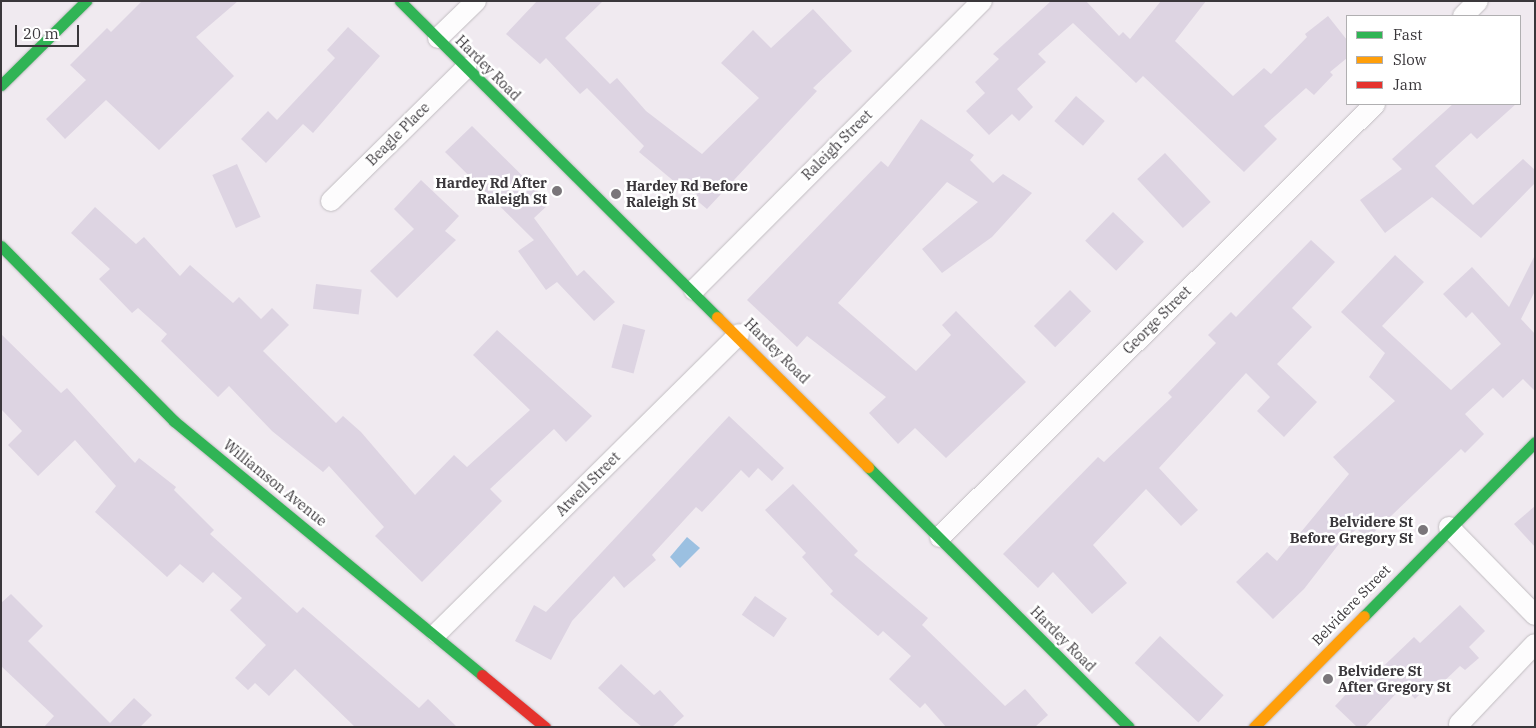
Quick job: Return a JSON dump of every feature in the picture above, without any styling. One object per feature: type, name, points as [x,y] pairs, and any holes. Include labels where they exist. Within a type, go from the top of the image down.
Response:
[{"type":"street","points":[[1,85],[86,1]]},
{"type":"street","name":"Hardey Road","points":[[400,1],[466,68],[739,334],[1129,727]]},
{"type":"street","points":[[438,38],[476,1]]},
{"type":"street","name":"Raleigh Street","points":[[694,290],[982,1]]},
{"type":"street","points":[[1464,15],[1478,1]]},
{"type":"street","name":"Beagle Place","points":[[331,201],[466,68]]},
{"type":"street","name":"George Street","points":[[940,537],[1374,105]]},
{"type":"street","name":"Williamson Avenue","points":[[1,246],[174,421],[437,634],[546,727]]},
{"type":"street","name":"Atwell Street","points":[[437,634],[739,334]]},
{"type":"street","name":"Belvidere Street","points":[[1254,727],[1449,527],[1535,442]]},
{"type":"street","points":[[1449,527],[1535,615]]},
{"type":"street","points":[[1459,724],[1535,644]]},
{"type":"water","points":[[687,537],[700,548],[680,568],[670,557]]},
{"type":"building","points":[[142,1],[238,1],[196,37],[234,76],[159,150],[106,100],[65,139],[46,119],[86,80],[70,65],[107,28],[111,32]]},
{"type":"building","points":[[537,1],[603,1],[565,38],[610,84],[617,78],[646,111],[702,154],[759,98],[721,63],[753,30],[771,48],[813,9],[852,51],[813,88],[817,91],[707,209],[639,152],[644,146],[587,88],[580,94],[546,58],[540,64],[506,34]]},
{"type":"building","points":[[1051,1],[1086,1],[1119,36],[1123,32],[1130,39],[1161,1],[1206,1],[1175,41],[1233,96],[1264,68],[1271,74],[1307,37],[1305,34],[1328,16],[1346,39],[1346,59],[1330,72],[1333,75],[1314,95],[1306,88],[1264,126],[1277,139],[1244,172],[1143,76],[1136,83],[1073,23],[1038,54],[1046,62],[1017,89],[1033,107],[1019,121],[1012,114],[989,135],[966,111],[985,93],[975,82],[999,59],[993,54]]},
{"type":"building","points":[[348,27],[380,56],[313,133],[303,124],[266,163],[241,139],[268,111],[277,120],[335,58],[327,50]]},
{"type":"building","points":[[1076,96],[1105,121],[1083,146],[1054,121]]},
{"type":"building","points":[[1452,105],[1515,105],[1477,139],[1471,133],[1435,166],[1473,205],[1523,159],[1535,170],[1535,183],[1481,238],[1432,197],[1385,233],[1360,200],[1402,169],[1392,159]]},
{"type":"building","points":[[921,119],[974,155],[970,160],[993,183],[1003,174],[1032,193],[992,237],[942,273],[922,249],[978,202],[947,182],[838,303],[916,371],[951,335],[942,325],[956,311],[1026,382],[946,458],[915,428],[898,444],[869,413],[886,397],[807,336],[797,347],[747,300],[881,161],[888,167]]},
{"type":"building","points":[[472,126],[550,203],[534,218],[577,276],[584,270],[615,302],[594,321],[557,282],[546,290],[518,251],[534,240],[445,152]]},
{"type":"building","points":[[1165,153],[1211,202],[1183,228],[1137,179]]},
{"type":"building","points":[[237,164],[261,217],[236,228],[212,175]]},
{"type":"building","points":[[421,180],[459,216],[445,231],[456,240],[397,298],[370,271],[414,229],[394,209]]},
{"type":"building","points":[[95,207],[136,244],[144,237],[180,276],[190,265],[233,303],[239,297],[261,319],[272,308],[289,325],[263,351],[336,423],[343,416],[361,432],[415,495],[454,455],[467,467],[530,410],[473,355],[497,330],[592,416],[566,442],[554,429],[490,489],[502,501],[422,582],[375,536],[384,527],[329,466],[323,472],[272,431],[229,386],[218,397],[161,341],[167,334],[138,308],[132,313],[99,279],[110,269],[71,233]]},
{"type":"building","points":[[1113,212],[1144,242],[1116,271],[1085,241]]},
{"type":"building","points":[[1311,240],[1335,262],[1292,308],[1312,327],[1277,364],[1317,402],[1284,437],[1257,411],[1270,397],[1246,373],[1159,468],[1198,510],[1181,526],[1146,489],[1093,545],[1127,583],[1092,614],[1053,572],[1038,588],[1003,554],[1098,457],[1104,462],[1172,397],[1168,393],[1216,343],[1208,335],[1231,312],[1236,317]]},
{"type":"building","points":[[1395,255],[1424,282],[1382,326],[1451,390],[1501,344],[1472,312],[1466,318],[1443,294],[1472,267],[1509,307],[1535,255],[1535,291],[1521,319],[1535,334],[1535,391],[1523,379],[1503,398],[1493,388],[1465,414],[1484,434],[1465,453],[1461,449],[1367,539],[1357,529],[1342,540],[1304,589],[1273,619],[1236,582],[1267,552],[1277,561],[1349,474],[1333,457],[1395,401],[1369,377],[1385,353],[1341,312]]},
{"type":"building","points":[[316,284],[362,290],[359,314],[313,309]]},
{"type":"building","points":[[1070,290],[1091,311],[1055,347],[1034,326]]},
{"type":"building","points":[[623,324],[645,330],[634,373],[611,367]]},
{"type":"building","points":[[1,334],[61,393],[67,388],[135,463],[139,458],[176,487],[174,490],[214,530],[210,534],[297,613],[303,607],[419,708],[428,699],[457,727],[355,727],[295,669],[269,696],[255,683],[248,690],[235,678],[266,645],[230,610],[242,598],[213,572],[203,583],[180,564],[167,577],[95,512],[116,486],[75,440],[38,476],[8,445],[22,431],[1,409]]},
{"type":"building","points":[[729,416],[784,468],[772,481],[758,468],[749,478],[741,470],[702,512],[696,507],[652,555],[656,560],[624,588],[614,576],[572,621],[551,660],[515,641],[534,605],[546,612]]},
{"type":"building","points":[[793,484],[858,551],[854,555],[928,618],[922,625],[1005,706],[1025,689],[1048,715],[1035,727],[946,727],[925,703],[920,708],[889,679],[911,656],[883,631],[878,636],[830,594],[833,591],[802,557],[806,553],[765,510]]},
{"type":"building","points":[[1535,506],[1535,547],[1514,524]]},
{"type":"building","points":[[11,594],[43,626],[28,641],[110,723],[134,698],[152,715],[140,727],[44,727],[54,716],[1,666],[1,603]]},
{"type":"building","points":[[755,596],[787,618],[774,637],[742,615]]},
{"type":"building","points":[[1460,605],[1485,631],[1469,647],[1479,658],[1465,670],[1460,666],[1437,688],[1432,682],[1415,699],[1403,686],[1365,727],[1357,727],[1335,706],[1365,674],[1370,679],[1414,637],[1420,643]]},
{"type":"building","points":[[1160,636],[1224,695],[1198,722],[1135,663]]},
{"type":"building","points":[[621,664],[654,695],[660,690],[684,716],[672,727],[642,727],[625,713],[598,688]]},
{"type":"traffic: fast","points":[[1,85],[86,1]]},
{"type":"traffic: fast","points":[[400,1],[717,317]]},
{"type":"traffic: fast","points":[[1,246],[174,421],[482,675]]},
{"type":"traffic: fast","points":[[1364,616],[1535,442]]},
{"type":"traffic: fast","points":[[868,467],[1129,727]]},
{"type":"traffic: slow","points":[[717,317],[868,467]]},
{"type":"traffic: slow","points":[[1254,727],[1364,616]]},
{"type":"traffic: jam","points":[[482,675],[545,727]]},
{"type":"place","name":"Hardey Rd After Raleigh St","points":[[557,191]]},
{"type":"place","name":"Hardey Rd Before Raleigh St","points":[[616,194]]},
{"type":"place","name":"Belvidere St Before Gregory St","points":[[1423,530]]},
{"type":"place","name":"Belvidere St After Gregory St","points":[[1328,679]]}]
